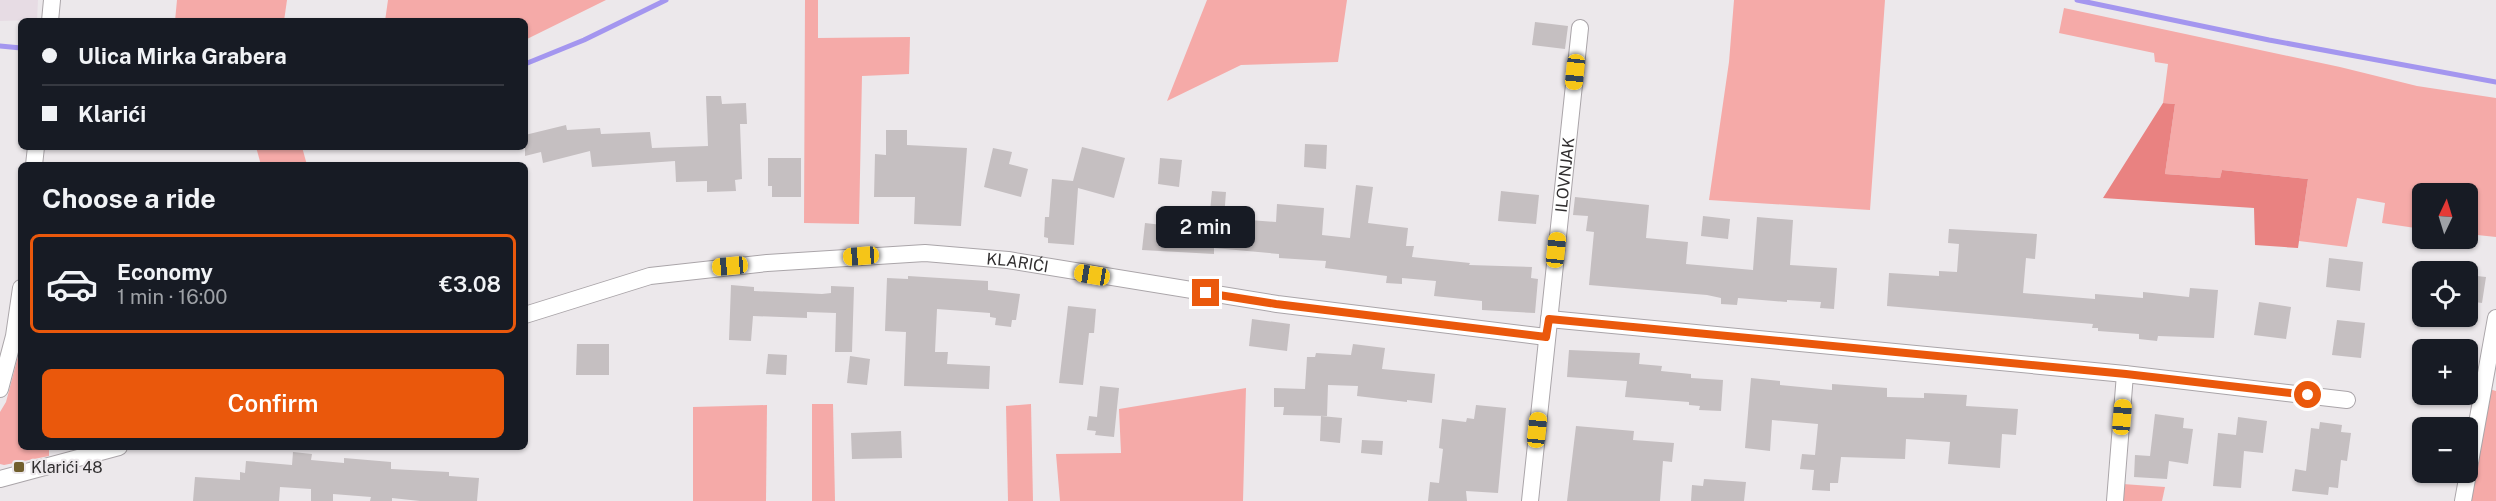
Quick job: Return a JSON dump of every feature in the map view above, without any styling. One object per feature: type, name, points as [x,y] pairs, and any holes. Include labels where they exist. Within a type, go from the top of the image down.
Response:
[{"type":"street","points":[[50,18],[52,0]]},
{"type":"street","name":"ILOVNJAK","points":[[1530,501],[1580,28]]},
{"type":"street","name":"KLARIĆI","points":[[528,314],[650,276],[767,263],[925,253],[1008,260],[1276,304],[1546,337]]},
{"type":"street","points":[[0,389],[14,336],[18,309]]},
{"type":"street","points":[[2463,501],[2496,318]]},
{"type":"street","points":[[1549,319],[2126,374],[2347,400]]},
{"type":"street","points":[[2115,501],[2126,374]]},
{"type":"street","points":[[0,479],[108,450]]},
{"type":"shaded area","points":[[0,0],[38,0],[37,18],[0,21]]},
{"type":"shaded area","points":[[177,0],[287,0],[284,18],[175,18]]},
{"type":"shaded area","points":[[388,0],[606,0],[528,39],[528,18],[385,18]]},
{"type":"shaded area","points":[[805,0],[818,0],[818,38],[910,37],[909,74],[862,76],[859,224],[804,223]]},
{"type":"shaded area","points":[[1207,0],[1347,0],[1338,62],[1241,65],[1167,101]]},
{"type":"shaded area","points":[[1734,0],[1885,0],[1870,210],[1709,200],[1729,62]]},
{"type":"shaded area","points":[[2064,8],[2340,67],[2417,86],[2496,98],[2496,237],[2478,235],[2478,183],[2412,183],[2412,228],[2382,223],[2385,203],[2357,198],[2347,247],[2299,241],[2308,179],[2222,170],[2220,178],[2165,174],[2175,104],[2163,103],[2168,64],[2155,62],[2154,53],[2059,33]]},
{"type":"shaded area","points":[[2163,103],[2175,104],[2165,174],[2220,178],[2222,170],[2308,179],[2298,248],[2255,245],[2254,208],[2103,198]]},
{"type":"shaded area","points":[[257,150],[303,150],[306,162],[260,162]]},
{"type":"shaded area","points":[[18,356],[18,450],[49,450],[49,456],[0,464],[0,412],[6,402]]},
{"type":"shaded area","points":[[1246,388],[1243,501],[1060,501],[1056,454],[1121,453],[1119,409]]},
{"type":"shaded area","points":[[2489,389],[2496,391],[2496,501],[2469,501],[2472,483],[2478,483],[2478,451]]},
{"type":"shaded area","points":[[812,404],[833,404],[835,501],[812,501]]},
{"type":"shaded area","points":[[1031,404],[1033,501],[1008,501],[1006,406]]},
{"type":"shaded area","points":[[767,405],[766,501],[693,501],[693,407]]},
{"type":"shaded area","points":[[2123,484],[2165,487],[2162,501],[2122,501]]},
{"type":"building","points":[[1535,22],[1568,26],[1565,49],[1532,45]]},
{"type":"building","points":[[706,96],[721,96],[722,104],[746,103],[747,124],[740,124],[742,179],[735,180],[736,191],[707,192],[707,181],[676,182],[675,161],[592,167],[590,151],[543,163],[541,152],[525,156],[525,150],[528,150],[528,134],[566,125],[567,130],[600,128],[601,134],[650,132],[652,148],[708,146]]},
{"type":"building","points":[[886,130],[907,130],[907,145],[967,148],[961,226],[914,224],[915,197],[874,197],[875,154],[886,155]]},
{"type":"building","points":[[1305,144],[1327,145],[1326,169],[1304,167]]},
{"type":"building","points":[[1082,147],[1125,158],[1114,198],[1078,188],[1074,245],[1048,243],[1048,238],[1044,237],[1045,217],[1049,217],[1052,179],[1073,181]]},
{"type":"building","points":[[993,148],[1012,152],[1009,164],[1028,169],[1021,197],[984,187]]},
{"type":"building","points":[[768,158],[801,158],[801,197],[772,197],[772,186],[768,186]]},
{"type":"building","points":[[1160,158],[1182,160],[1179,187],[1158,184]]},
{"type":"building","points":[[1356,185],[1373,187],[1368,223],[1408,228],[1406,246],[1414,246],[1412,257],[1470,263],[1469,265],[1532,267],[1531,278],[1538,279],[1535,313],[1482,310],[1482,301],[1434,296],[1436,281],[1402,278],[1402,284],[1386,283],[1387,276],[1325,268],[1326,261],[1279,258],[1279,254],[1214,248],[1214,254],[1142,250],[1145,223],[1180,227],[1181,219],[1209,221],[1212,191],[1226,192],[1224,218],[1276,222],[1277,204],[1324,208],[1322,235],[1350,238]]},
{"type":"building","points":[[1501,191],[1539,195],[1536,224],[1498,221]]},
{"type":"building","points":[[1575,197],[1649,205],[1646,238],[1688,242],[1686,264],[1753,270],[1757,217],[1793,220],[1790,265],[1837,268],[1834,309],[1820,308],[1821,302],[1787,300],[1787,302],[1738,298],[1737,305],[1721,304],[1721,298],[1707,295],[1589,285],[1594,232],[1586,231],[1588,216],[1573,215]]},
{"type":"building","points":[[1703,216],[1730,219],[1728,239],[1701,236]]},
{"type":"building","points":[[1949,229],[2037,234],[2035,259],[2026,258],[2023,293],[2095,299],[2095,294],[2143,298],[2143,292],[2189,297],[2190,288],[2218,290],[2214,338],[2158,336],[2157,341],[2139,339],[2139,334],[2098,331],[2098,328],[2092,328],[2093,324],[1887,306],[1889,273],[1939,276],[1939,271],[1957,272],[1959,244],[1948,243]]},
{"type":"building","points":[[2329,258],[2363,262],[2360,291],[2326,287]]},
{"type":"building","points":[[908,276],[988,281],[988,290],[1020,294],[1016,320],[1012,320],[1011,327],[995,325],[996,318],[990,317],[990,313],[937,309],[935,352],[948,352],[947,364],[990,366],[989,389],[904,386],[906,332],[885,331],[887,278],[908,279]]},
{"type":"building","points":[[2478,276],[2486,277],[2482,303],[2478,302]]},
{"type":"building","points":[[731,285],[754,287],[754,291],[822,294],[831,293],[831,286],[854,287],[852,352],[835,352],[836,313],[807,312],[807,318],[753,316],[751,341],[729,340]]},
{"type":"building","points":[[2259,302],[2291,307],[2286,339],[2254,335]]},
{"type":"building","points":[[1068,306],[1096,309],[1094,333],[1089,333],[1083,385],[1059,383]]},
{"type":"building","points":[[1252,319],[1290,324],[1287,351],[1249,346]]},
{"type":"building","points":[[2337,320],[2365,323],[2361,358],[2332,355]]},
{"type":"building","points":[[577,344],[609,344],[609,375],[576,375]]},
{"type":"building","points":[[1353,344],[1385,348],[1382,369],[1435,374],[1432,403],[1357,396],[1358,386],[1328,385],[1327,416],[1283,415],[1284,407],[1274,407],[1274,388],[1305,389],[1307,357],[1315,357],[1316,353],[1351,355]]},
{"type":"building","points":[[1569,350],[1640,353],[1639,364],[1662,366],[1661,371],[1691,374],[1691,378],[1723,380],[1721,411],[1699,410],[1700,406],[1689,405],[1689,402],[1625,397],[1627,381],[1567,377]]},
{"type":"building","points":[[768,354],[787,355],[786,375],[766,374]]},
{"type":"building","points":[[850,356],[870,359],[867,385],[847,383]]},
{"type":"building","points":[[1751,378],[1780,381],[1780,385],[1832,390],[1832,384],[1887,388],[1887,397],[1924,398],[1924,393],[1967,395],[1966,406],[2018,409],[2016,435],[2002,434],[2000,468],[1948,464],[1950,442],[1906,439],[1905,459],[1841,457],[1838,483],[1830,483],[1830,491],[1812,490],[1814,470],[1800,469],[1802,454],[1815,455],[1818,424],[1772,420],[1770,451],[1745,448]]},
{"type":"building","points":[[1100,386],[1119,388],[1114,437],[1095,435],[1096,431],[1087,430],[1089,416],[1097,417]]},
{"type":"building","points":[[1476,405],[1506,408],[1498,493],[1466,491],[1467,501],[1428,501],[1430,482],[1439,483],[1443,449],[1439,448],[1442,419],[1466,422],[1467,418],[1474,419]]},
{"type":"building","points":[[2155,414],[2184,418],[2183,428],[2193,429],[2188,464],[2169,461],[2167,479],[2134,477],[2135,455],[2150,456]]},
{"type":"building","points":[[1321,416],[1342,418],[1340,443],[1320,441]]},
{"type":"building","points":[[2238,417],[2267,421],[2263,453],[2244,451],[2241,488],[2213,486],[2218,433],[2236,435]]},
{"type":"building","points":[[2320,422],[2342,425],[2341,432],[2351,433],[2347,461],[2341,460],[2338,488],[2329,487],[2328,495],[2292,491],[2295,469],[2306,471],[2311,428],[2319,429]]},
{"type":"building","points":[[1576,426],[1634,431],[1633,440],[1674,443],[1672,462],[1663,461],[1660,501],[1567,501]]},
{"type":"building","points":[[901,431],[902,458],[852,459],[851,433]]},
{"type":"building","points":[[1362,440],[1383,441],[1382,455],[1361,453]]},
{"type":"building","points":[[293,452],[312,454],[311,460],[344,463],[344,458],[391,462],[391,469],[449,472],[449,476],[479,478],[477,501],[420,501],[392,498],[392,501],[370,501],[371,497],[333,494],[333,501],[311,501],[311,489],[280,487],[279,501],[193,501],[195,477],[240,480],[240,472],[245,473],[246,461],[292,465]]},
{"type":"building","points":[[1704,479],[1746,482],[1744,501],[1691,501],[1692,485],[1703,486]]},
{"type":"waterway","points":[[528,63],[584,40],[666,0]]},
{"type":"waterway","points":[[2077,0],[2269,40],[2496,82]]},
{"type":"waterway","points":[[0,46],[18,48]]},
{"type":"place","name":"Klarići 48","points":[[19,467]]},
{"type":"route","points":[[1206,293],[1276,304],[1546,337],[1549,319],[2126,374],[2308,395]]}]
